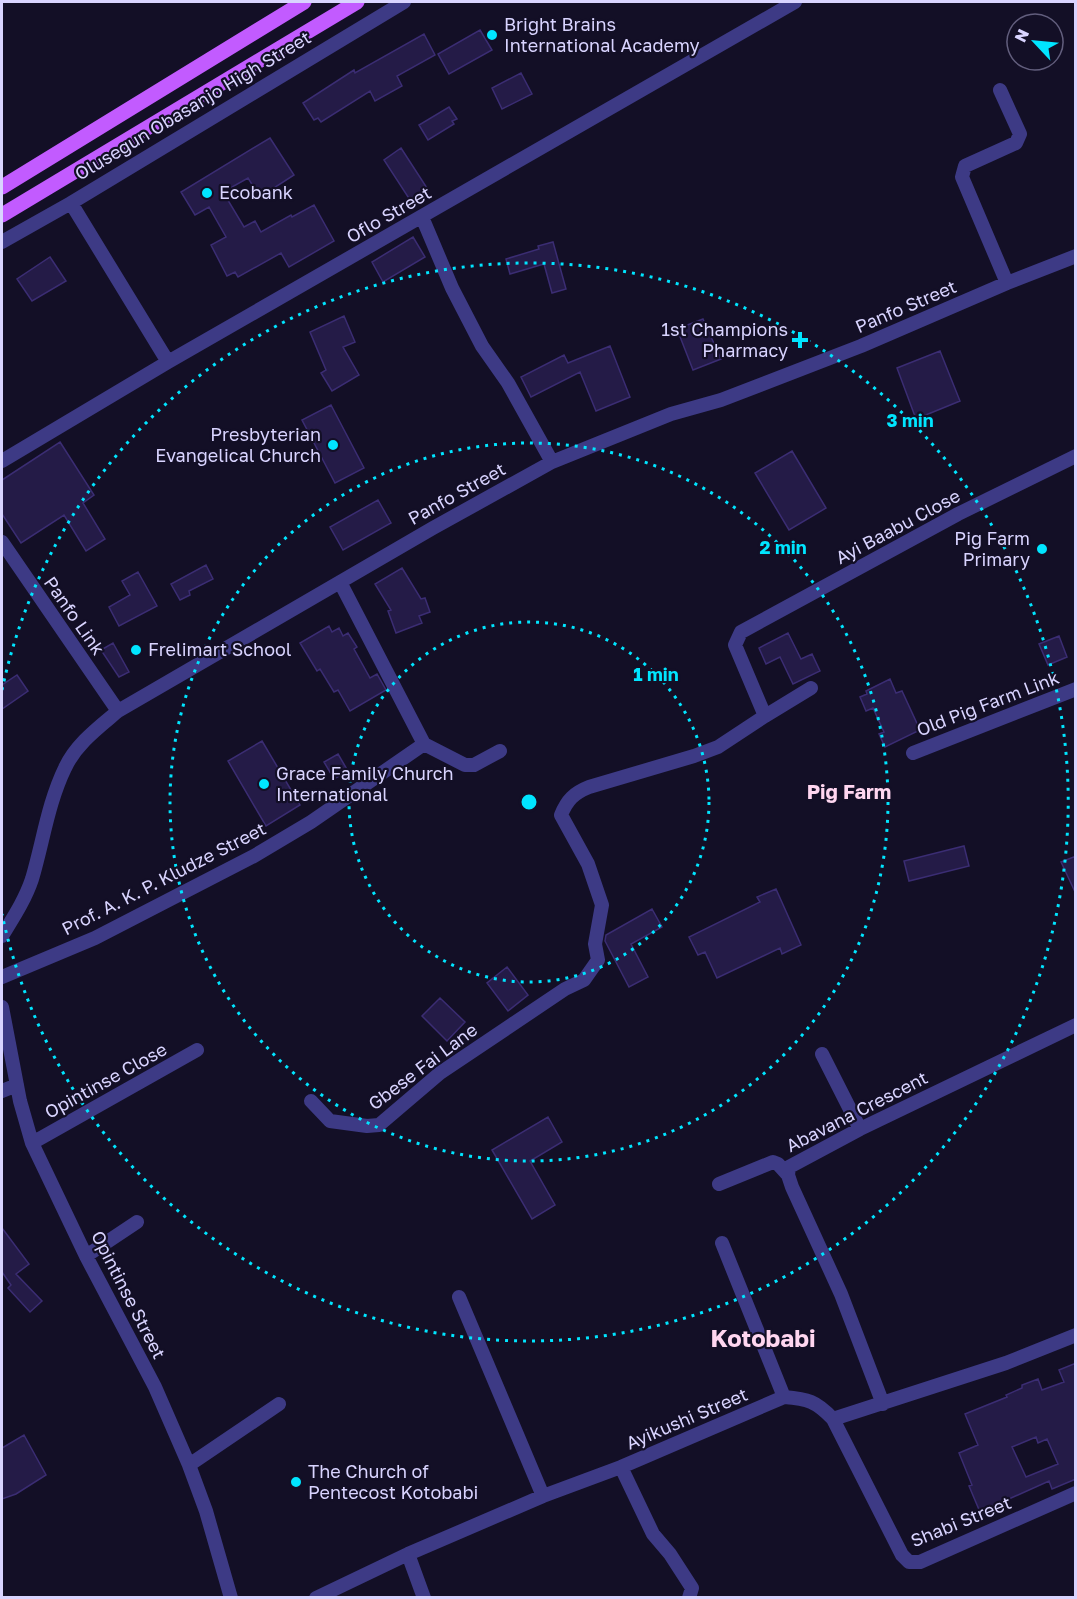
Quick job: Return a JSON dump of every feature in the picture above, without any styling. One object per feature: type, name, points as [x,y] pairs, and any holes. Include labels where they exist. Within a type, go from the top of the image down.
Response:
[{"type":"main road","name":"Olusegun Obasanjo High Street","points":[[2,187],[304,2]]},
{"type":"main road","name":"Olusegun Obasanjo High Street","points":[[2,215],[357,2]]},
{"type":"street","name":"Olusegun Obasanjo High Street","points":[[2,242],[71,203],[404,2]]},
{"type":"street","name":"Oflo Street","points":[[2,461],[168,362],[795,2]]},
{"type":"street","points":[[1000,90],[1020,134],[1016,143],[965,166],[962,177],[1007,283]]},
{"type":"street","points":[[71,203],[168,362]]},
{"type":"street","points":[[422,217],[452,288],[482,346],[508,383],[552,462]]},
{"type":"street","name":"Panfo Street","points":[[2,937],[19,909],[31,881],[46,821],[65,766],[83,741],[118,711],[433,528],[552,462],[671,414],[721,400],[861,346],[1076,256]]},
{"type":"street","name":"Ayi Baabu Close","points":[[765,716],[735,645],[741,632],[957,514],[1076,456]]},
{"type":"street","name":"Panfo Link","points":[[2,542],[118,711]]},
{"type":"street","points":[[340,582],[424,744],[465,765],[474,765],[500,751]]},
{"type":"street","points":[[765,716],[811,688]]},
{"type":"street","name":"Old Pig Farm Link","points":[[913,753],[1076,689]]},
{"type":"street","name":"Gbese Fai Lane","points":[[311,1101],[330,1120],[367,1126],[379,1125],[440,1072],[565,989],[584,980],[598,960],[595,944],[602,905],[588,864],[561,815],[566,804],[576,792],[589,787],[718,747],[765,716]]},
{"type":"street","name":"Prof. A. K. P. Kludze Street","points":[[2,976],[95,938],[254,856],[311,822],[424,744]]},
{"type":"street","name":"Opintinse Street","points":[[2,1007],[17,1085],[32,1143],[86,1256],[155,1387],[206,1511],[231,1598]]},
{"type":"street","name":"Abavana Crescent","points":[[883,1404],[841,1294],[788,1176],[789,1167],[860,1129],[1076,1025]]},
{"type":"street","name":"Opintinse Close","points":[[32,1143],[197,1050]]},
{"type":"street","points":[[822,1054],[860,1129]]},
{"type":"street","points":[[2,1091],[17,1085]]},
{"type":"street","points":[[718,1184],[773,1162],[778,1164],[788,1176]]},
{"type":"street","points":[[86,1256],[137,1222]]},
{"type":"street","points":[[722,1243],[784,1396],[812,1400],[833,1419],[1006,1363],[1076,1335]]},
{"type":"street","points":[[459,1298],[543,1496]]},
{"type":"street","name":"Ayikushi Street","points":[[316,1598],[408,1554],[543,1496],[621,1467],[784,1396]]},
{"type":"street","points":[[189,1465],[279,1404]]},
{"type":"street","name":"Shabi Street","points":[[833,1419],[902,1555],[909,1562],[920,1562],[1076,1493]]},
{"type":"street","points":[[621,1467],[653,1534],[670,1554],[692,1588],[689,1598]]},
{"type":"street","points":[[408,1554],[424,1598]]},
{"type":"building","points":[[480,30],[492,50],[449,74],[438,54]]},
{"type":"building","points":[[424,34],[435,55],[397,76],[402,86],[375,101],[370,91],[321,122],[318,118],[314,120],[303,103],[354,70],[355,73]]},
{"type":"building","points":[[521,73],[532,94],[502,109],[492,88]]},
{"type":"building","points":[[449,107],[457,119],[452,121],[454,124],[428,140],[419,125]]},
{"type":"building","points":[[270,138],[294,175],[260,197],[248,178],[223,192],[244,227],[255,221],[261,232],[314,205],[334,241],[289,267],[281,253],[238,277],[235,272],[227,276],[211,245],[226,237],[209,207],[195,215],[181,192]]},
{"type":"building","points":[[401,148],[427,188],[410,200],[384,160]]},
{"type":"building","points":[[413,237],[425,257],[383,282],[372,262]]},
{"type":"building","points":[[553,242],[566,289],[552,293],[544,264],[510,274],[506,259],[539,249],[538,246]]},
{"type":"building","points":[[50,257],[66,281],[32,301],[17,279]]},
{"type":"building","points":[[344,316],[355,342],[343,347],[359,375],[332,391],[321,373],[326,370],[310,332]]},
{"type":"building","points":[[703,319],[721,359],[693,370],[677,329]]},
{"type":"building","points":[[610,346],[630,397],[596,411],[580,372],[531,397],[521,377],[564,355],[568,363]]},
{"type":"building","points":[[940,351],[960,401],[916,419],[897,368]]},
{"type":"building","points":[[331,405],[364,468],[335,483],[302,420]]},
{"type":"building","points":[[60,442],[94,495],[83,503],[105,539],[86,551],[64,515],[21,543],[2,514],[2,480]]},
{"type":"building","points":[[792,451],[826,508],[789,530],[755,473]]},
{"type":"building","points":[[378,500],[391,523],[343,550],[330,527]]},
{"type":"building","points":[[206,565],[213,579],[189,591],[190,595],[180,600],[171,584]]},
{"type":"building","points":[[402,568],[421,599],[425,598],[430,612],[419,616],[422,623],[396,633],[388,611],[391,610],[375,584]]},
{"type":"building","points":[[138,572],[157,606],[119,626],[109,607],[130,595],[122,581]]},
{"type":"building","points":[[329,626],[332,632],[339,628],[343,636],[348,633],[357,647],[354,649],[370,678],[377,674],[386,690],[350,711],[338,690],[334,692],[320,669],[317,671],[300,643]]},
{"type":"building","points":[[788,633],[801,659],[812,654],[820,671],[793,684],[780,657],[766,664],[759,648]]},
{"type":"building","points":[[1059,636],[1067,657],[1048,665],[1039,644]]},
{"type":"building","points":[[113,643],[129,672],[119,677],[101,650]]},
{"type":"building","points":[[17,675],[28,691],[2,709],[2,685]]},
{"type":"building","points":[[890,679],[896,693],[902,691],[920,730],[885,747],[879,734],[884,732],[873,708],[866,711],[860,697],[867,694],[866,691]]},
{"type":"building","points":[[262,741],[300,805],[266,826],[228,761]]},
{"type":"building","points":[[338,754],[348,771],[334,779],[324,762]]},
{"type":"building","points":[[964,846],[969,866],[909,881],[904,861]]},
{"type":"building","points":[[1076,856],[1076,894],[1061,862]]},
{"type":"building","points":[[776,889],[801,945],[782,954],[780,948],[717,978],[705,952],[698,955],[689,937],[760,902],[757,897]]},
{"type":"building","points":[[652,909],[662,927],[631,944],[648,977],[629,987],[605,941],[606,935]]},
{"type":"building","points":[[507,967],[528,995],[508,1011],[487,983]]},
{"type":"building","points":[[440,998],[465,1022],[447,1041],[422,1016]]},
{"type":"building","points":[[548,1117],[562,1142],[530,1161],[555,1205],[532,1219],[492,1150]]},
{"type":"building","points":[[2,1228],[29,1264],[16,1274],[42,1301],[30,1312],[8,1288],[11,1285],[2,1272]]},
{"type":"building","points":[[1076,1363],[1076,1479],[1052,1489],[1049,1481],[980,1512],[959,1453],[978,1445],[965,1414],[1007,1397],[1006,1395],[1022,1388],[1022,1385],[1038,1379],[1042,1390],[1064,1382],[1059,1370]],"holes":[[[1036,1437],[1038,1443],[1047,1439],[1058,1464],[1026,1477],[1012,1447]]]},
{"type":"building","points":[[24,1435],[46,1475],[16,1494],[2,1499],[2,1448]]},
{"type":"place","name":"Bright Brains International Academy","points":[[492,35]]},
{"type":"place","name":"Ecobank","points":[[207,193]]},
{"type":"place","name":"1st Champions Pharmacy","points":[[800,340]]},
{"type":"place","name":"Presbyterian Evangelical Church","points":[[333,445]]},
{"type":"place","name":"Pig Farm Primary","points":[[1042,549]]},
{"type":"place","name":"Frelimart School","points":[[136,650]]},
{"type":"place","name":"Grace Family Church International","points":[[264,784]]},
{"type":"place","name":"The Church of Pentecost Kotobabi","points":[[296,1482]]},
{"type":"district","name":"Pig Farm","points":[[849,792]]},
{"type":"district","name":"Kotobabi","points":[[763,1339]]}]
